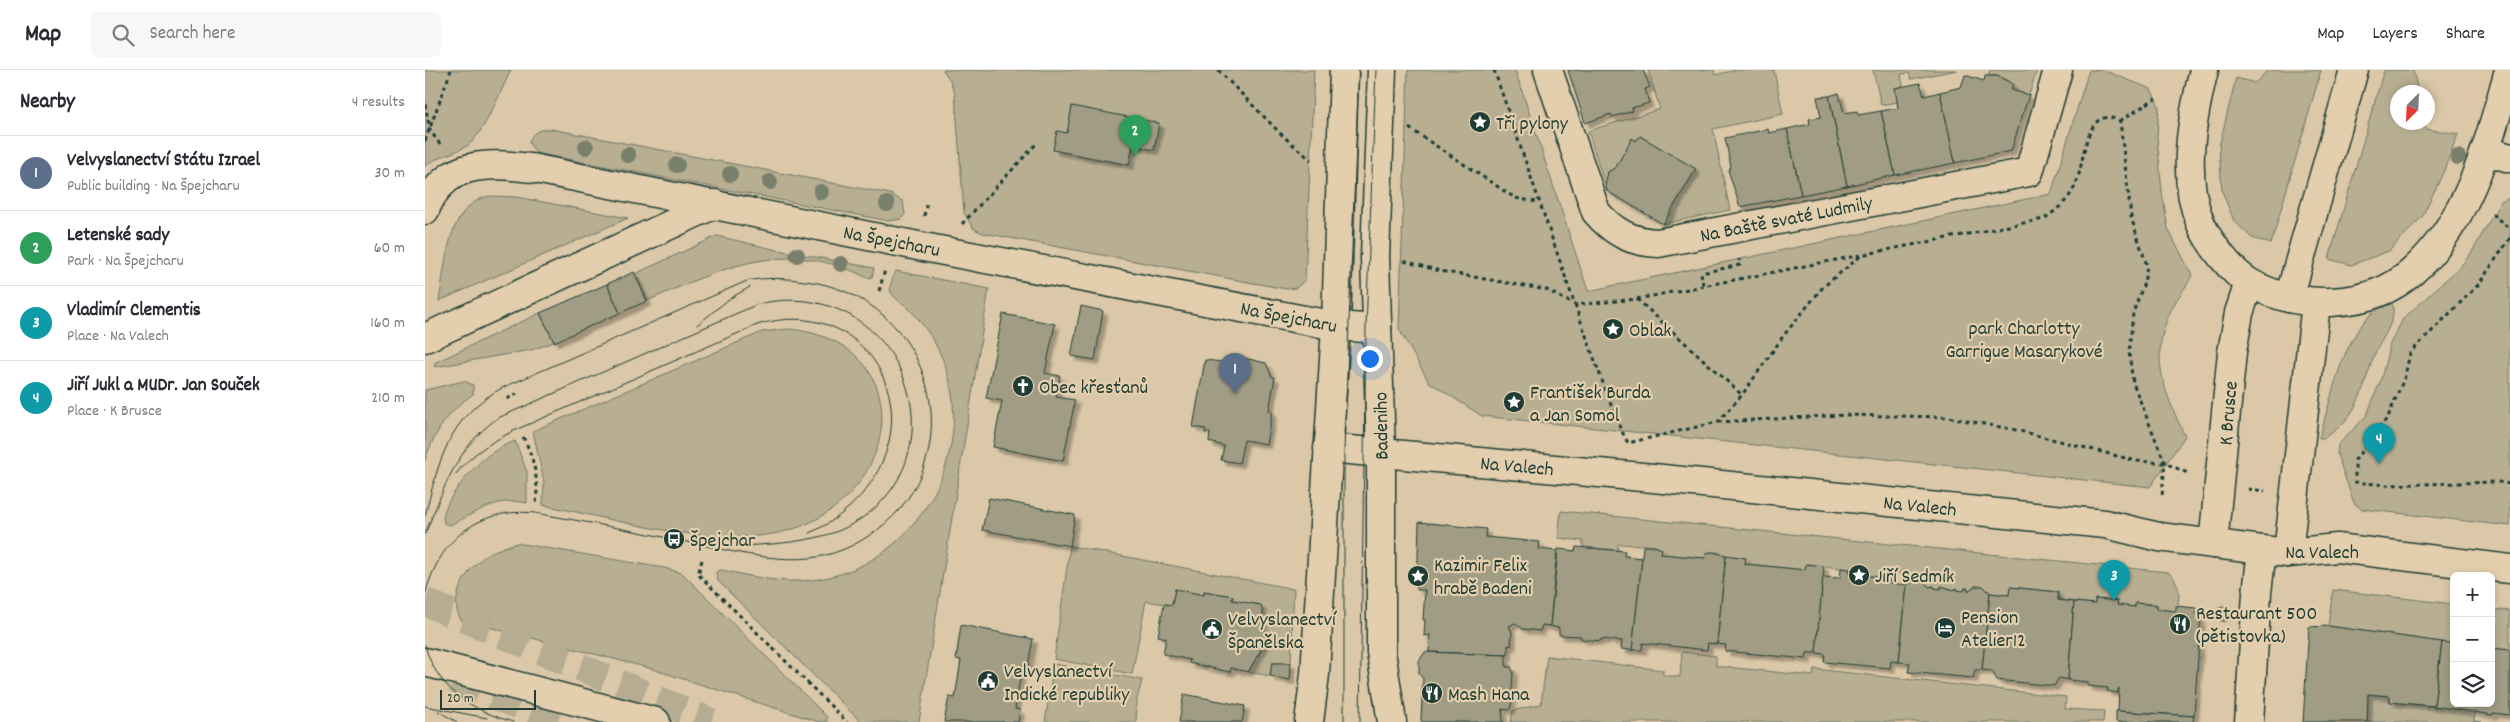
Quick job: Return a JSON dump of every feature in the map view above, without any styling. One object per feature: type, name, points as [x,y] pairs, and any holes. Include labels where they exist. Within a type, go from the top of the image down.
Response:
[{"type":"street","points":[[1309,722],[1315,674],[1336,326],[1339,181],[1345,70]]},
{"type":"street","name":"Badeniho","points":[[1382,70],[1375,257],[1381,453],[1381,652],[1392,722]]},
{"type":"street","name":"Na Baště svaté Ludmily","points":[[1548,70],[1596,212],[1607,225],[1624,236],[1641,242],[1658,243],[2029,172],[2058,70]]},
{"type":"street","points":[[2204,70],[2194,109],[2191,139],[2191,169],[2194,197],[2200,222],[2225,261],[2249,283],[2289,298],[2316,303],[2351,300],[2374,294],[2394,285],[2412,273],[2446,236],[2498,154],[2509,70]]},
{"type":"street","points":[[2289,298],[2354,70]]},
{"type":"street","name":"Na Špejcharu","points":[[425,210],[433,194],[451,176],[467,168],[488,165],[531,168],[918,246],[1336,326],[1377,329]]},
{"type":"street","points":[[425,338],[715,204]]},
{"type":"street","name":"K Brusce","points":[[2213,544],[2232,352],[2239,313],[2249,283]]},
{"type":"street","points":[[2249,722],[2316,303]]},
{"type":"street","name":"Na Valech","points":[[1328,448],[1653,478],[2105,524],[2159,538],[2275,551],[2337,548],[2510,569]]},
{"type":"street","points":[[425,662],[656,722]]},
{"type":"path","points":[[425,141],[451,70]]},
{"type":"path","points":[[1218,70],[1283,136],[1339,181]]},
{"type":"path","points":[[1494,70],[1537,202],[1617,422],[1628,442],[1718,422],[1845,415],[1947,417],[2016,430],[2137,461],[2165,463],[2193,476]]},
{"type":"path","points":[[2120,121],[2156,98]]},
{"type":"path","points":[[425,104],[430,130]]},
{"type":"path","points":[[1395,258],[1439,271],[1547,290],[1575,306],[1637,299],[2045,219],[2062,207],[2076,184],[2093,126],[2105,118],[2113,118],[2120,121]]},
{"type":"path","points":[[2120,121],[2131,217],[2147,266],[2145,283],[2133,312],[2129,352],[2133,383],[2165,463],[2162,496]]},
{"type":"path","points":[[1403,124],[1515,198],[1537,202]]},
{"type":"path","points":[[962,224],[1037,143]]},
{"type":"path","points":[[2492,214],[2510,229]]},
{"type":"path","points":[[2510,238],[2479,284],[2410,353],[2405,376],[2392,409],[2355,460],[2355,482],[2386,485],[2498,482],[2510,484]]},
{"type":"path","points":[[1718,422],[1742,395],[1784,335],[1823,287],[1864,253]]},
{"type":"path","points":[[879,291],[887,263]]},
{"type":"path","points":[[1703,285],[1701,273],[1740,265]]},
{"type":"path","points":[[1637,299],[1742,395]]},
{"type":"path","points":[[507,399],[517,394]]},
{"type":"path","points":[[523,437],[533,464],[536,504]]},
{"type":"path","points":[[2243,488],[2270,491]]},
{"type":"path","points":[[702,560],[698,574],[847,722]]},
{"type":"green space","points":[[425,70],[511,70],[486,122],[473,141],[467,146],[425,166]]},
{"type":"green space","points":[[943,70],[1314,70],[1305,280],[1296,288],[1286,289],[983,233],[974,229],[964,213],[955,94],[950,80]]},
{"type":"green space","name":"park Charlotty Garrigue Masarykové","points":[[1408,70],[1515,70],[1588,291],[2051,194],[2089,70],[2103,70],[2151,89],[2159,106],[2157,137],[2162,192],[2168,229],[2192,275],[2172,308],[2165,326],[2160,358],[2165,389],[2185,436],[2150,487],[1482,416],[1429,382],[1399,329]]},
{"type":"green space","points":[[1648,70],[1714,70],[1715,75],[1736,70],[1774,70],[1783,114],[1713,129],[1730,210],[1663,224],[1695,169],[1640,136],[1636,141],[1632,139],[1616,167],[1608,172],[1605,185],[1588,131],[1660,109]]},
{"type":"green space","points":[[1873,70],[1957,70],[1911,79],[1909,73],[1901,74],[1903,86],[1895,88],[1898,102],[1881,105]]},
{"type":"green space","points":[[1990,70],[2037,70],[2029,95],[2011,90],[2013,84],[2004,78],[1988,76]]},
{"type":"green space","points":[[2268,70],[2321,70],[2271,244],[2252,238],[2234,221],[2222,191],[2219,147],[2236,78],[2255,83]]},
{"type":"green space","points":[[2384,70],[2413,70],[2416,85],[2390,85],[2390,130],[2432,130],[2458,134],[2443,173],[2422,217],[2389,251],[2351,265],[2329,259]]},
{"type":"green space","points":[[551,129],[890,194],[903,201],[905,214],[901,219],[889,221],[536,153],[529,143],[532,136],[540,130]]},
{"type":"green space","points":[[489,196],[516,197],[628,218],[439,301],[447,255],[456,224],[464,212],[475,202]]},
{"type":"green space","points":[[2510,197],[2510,526],[2362,509],[2354,503],[2337,454],[2338,445],[2367,415],[2381,379],[2390,344],[2403,319],[2461,266],[2472,252],[2501,201]]},
{"type":"green space","points":[[717,236],[773,249],[874,268],[872,277],[868,278],[838,266],[809,260],[782,258],[756,261],[729,268],[647,301],[635,274]]},
{"type":"green space","points":[[896,271],[989,289],[919,722],[861,722],[718,581],[716,572],[721,570],[760,578],[789,581],[837,575],[871,560],[900,538],[924,510],[941,478],[951,443],[953,405],[946,368],[935,344],[920,321],[891,292],[890,289]]},
{"type":"green space","points":[[2392,303],[2393,316],[2391,323],[2374,356],[2355,407],[2333,432],[2323,438],[2319,438],[2338,373],[2352,341],[2360,327],[2371,314]]},
{"type":"green space","points":[[540,313],[554,342],[531,350],[435,367],[434,363]]},
{"type":"green space","points":[[789,329],[832,340],[861,361],[877,389],[882,421],[875,454],[857,485],[830,511],[793,529],[765,535],[735,537],[669,531],[543,505],[544,482],[533,431],[762,332]]},
{"type":"green space","points":[[464,381],[473,385],[473,394],[457,407],[444,422],[433,440],[425,460],[425,390]]},
{"type":"green space","points":[[515,441],[527,472],[527,503],[516,501],[496,504],[450,525],[444,523],[447,506],[459,485],[490,454]]},
{"type":"green space","points":[[1561,511],[2168,572],[2177,585],[2179,600],[2176,611],[2157,609],[2157,604],[2135,603],[2135,607],[2117,605],[2117,601],[2095,599],[2095,604],[2058,600],[2058,592],[2010,587],[2009,595],[1989,593],[1982,586],[1975,586],[1968,591],[1965,588],[1964,591],[1941,586],[1941,589],[1934,588],[1933,586],[1929,587],[1923,581],[1916,580],[1907,585],[1908,574],[1882,571],[1881,577],[1849,574],[1849,569],[1806,564],[1805,570],[1745,564],[1745,558],[1723,556],[1718,552],[1710,552],[1705,558],[1661,554],[1658,547],[1649,545],[1618,544],[1618,550],[1583,547],[1583,541],[1558,538]]},
{"type":"green space","points":[[517,543],[664,568],[682,573],[827,717],[827,722],[819,722],[649,668],[461,620],[457,611],[458,593],[467,575],[488,554]]},
{"type":"green space","points":[[1070,546],[1294,589],[1291,663],[1273,663],[1270,676],[1248,672],[1266,638],[1260,605],[1232,600],[1232,596],[1204,591],[1204,595],[1175,590],[1172,605],[1146,601],[1132,674],[1054,659]]},
{"type":"green space","points":[[2333,590],[2450,604],[2450,643],[2328,626]]},
{"type":"green space","points":[[2495,609],[2510,611],[2510,650],[2495,648]]},
{"type":"green space","points":[[1682,652],[1716,656],[1716,666],[1813,676],[1814,669],[2066,697],[2065,709],[2104,711],[2103,722],[1511,722],[1513,711],[1541,704],[1547,656],[1663,670],[1663,675],[1680,677]]},
{"type":"green space","points":[[1054,664],[1142,680],[1137,699],[1136,722],[1045,722]]},
{"type":"green space","points":[[2368,694],[2390,696],[2390,702],[2475,711],[2474,721],[2482,722],[2367,722]]},
{"type":"building","points":[[1568,70],[1643,70],[1650,87],[1645,89],[1649,103],[1632,108],[1633,111],[1612,117],[1611,114],[1585,123]]},
{"type":"building","points":[[1965,75],[1984,81],[1985,76],[1997,76],[2013,84],[2011,90],[2029,95],[2011,151],[1955,163],[1940,92],[1961,87]]},
{"type":"building","points":[[1920,83],[1924,96],[1940,92],[1955,163],[1895,175],[1881,111],[1898,108],[1895,88]]},
{"type":"building","points":[[1839,93],[1844,113],[1857,111],[1858,115],[1881,111],[1895,175],[1847,186],[1829,96]]},
{"type":"building","points":[[1829,96],[1847,186],[1801,195],[1787,129],[1810,124],[1809,119],[1821,117],[1817,97]]},
{"type":"building","points":[[1072,106],[1159,123],[1154,150],[1133,145],[1129,165],[1053,150],[1057,131],[1067,133]]},
{"type":"building","points":[[1768,129],[1769,133],[1787,129],[1801,195],[1740,207],[1728,170],[1731,167],[1725,138]]},
{"type":"building","points":[[1640,136],[1696,169],[1663,224],[1607,191],[1605,185],[1608,172],[1616,167],[1632,138],[1636,141]]},
{"type":"building","points":[[634,272],[647,301],[620,313],[607,284]]},
{"type":"building","points":[[607,284],[620,313],[554,342],[540,313]]},
{"type":"building","points":[[1081,306],[1103,311],[1095,360],[1071,356]]},
{"type":"building","name":"Obec křesťanů","points":[[1003,314],[1055,324],[1045,373],[1060,376],[1056,397],[1075,400],[1063,461],[993,447],[1002,401],[986,398]]},
{"type":"building","points":[[1240,357],[1266,363],[1272,377],[1275,377],[1269,411],[1272,412],[1266,444],[1244,440],[1239,463],[1221,460],[1224,446],[1209,442],[1210,433],[1205,433],[1206,429],[1193,427],[1205,360],[1239,364]]},
{"type":"building","points":[[989,498],[1075,515],[1070,546],[982,530]]},
{"type":"building","points":[[1419,522],[1486,529],[1485,537],[1540,542],[1539,549],[1557,551],[1550,626],[1542,625],[1540,631],[1523,629],[1515,623],[1509,626],[1512,632],[1511,646],[1508,645],[1508,655],[1429,652],[1430,635],[1424,636],[1425,590],[1417,590]]},
{"type":"building","points":[[1643,546],[1654,546],[1662,549],[1661,554],[1705,558],[1706,553],[1712,552],[1726,555],[1717,644],[1708,643],[1707,650],[1643,643],[1642,650],[1632,650]]},
{"type":"building","points":[[1576,547],[1625,551],[1624,556],[1642,558],[1632,650],[1621,649],[1622,641],[1601,639],[1601,641],[1581,639],[1581,636],[1559,635],[1559,628],[1550,626],[1558,549],[1575,551]]},
{"type":"building","points":[[1726,555],[1746,558],[1745,564],[1805,570],[1806,564],[1824,566],[1816,653],[1807,653],[1806,659],[1725,651],[1726,645],[1717,644]]},
{"type":"building","points":[[1841,568],[1850,569],[1849,574],[1881,577],[1882,571],[1891,572],[1890,583],[1907,585],[1899,662],[1891,661],[1890,668],[1824,662],[1825,654],[1816,653],[1823,577],[1840,578]]},
{"type":"building","points":[[1916,580],[1923,581],[1929,587],[1934,586],[1934,588],[1941,589],[1941,586],[1964,591],[1965,588],[1968,588],[1968,591],[1975,586],[1983,586],[1990,593],[1982,670],[1975,670],[1973,678],[1908,672],[1910,663],[1899,662],[1907,585]]},
{"type":"building","points":[[2010,587],[2058,592],[2058,600],[2074,602],[2068,680],[2059,678],[2054,686],[1997,680],[1992,671],[1982,670],[1990,593],[2009,595]]},
{"type":"building","name":"Velvyslanectví Španělska","points":[[1175,589],[1204,595],[1204,591],[1233,596],[1232,600],[1261,605],[1265,643],[1248,672],[1231,668],[1230,672],[1189,663],[1190,660],[1163,654],[1166,638],[1158,636],[1164,604],[1172,605]]},
{"type":"building","points":[[2095,599],[2118,601],[2117,605],[2135,607],[2135,603],[2157,605],[2157,609],[2176,611],[2176,606],[2196,608],[2195,613],[2201,613],[2194,716],[2118,711],[2119,688],[2117,693],[2107,691],[2108,688],[2088,686],[2088,682],[2068,680],[2074,602],[2095,604]]},
{"type":"building","name":"Velvyslanectví Indické republiky","points":[[961,625],[1033,639],[1028,666],[1022,665],[1015,709],[1020,710],[1018,722],[944,722],[949,697],[955,698],[961,660],[956,659]]},
{"type":"building","points":[[2328,626],[2442,642],[2434,706],[2390,702],[2390,696],[2368,694],[2367,722],[2303,722],[2309,627]]},
{"type":"building","points":[[2442,642],[2450,643],[2450,707],[2495,707],[2495,648],[2510,650],[2510,715],[2493,713],[2493,715],[2434,706]]},
{"type":"building","points":[[1425,652],[1506,655],[1506,667],[1511,667],[1513,671],[1511,706],[1509,710],[1502,709],[1503,722],[1422,722],[1423,679],[1419,673],[1419,661]]},
{"type":"building","points":[[1272,663],[1291,663],[1290,680],[1270,676]]},
{"type":"building","points":[[1184,694],[1245,706],[1242,722],[1179,722]]},
{"type":"building","points":[[2116,711],[2194,716],[2193,722],[2116,722]]},
{"type":"tunnel","points":[[425,602],[711,722]]},
{"type":"tunnel","points":[[454,679],[560,722]]},
{"type":"tram line","points":[[1344,722],[1344,450],[1359,70]]},
{"type":"tram line","points":[[1360,722],[1366,328],[1376,70]]},
{"type":"tram line","points":[[425,516],[435,477],[448,442],[469,412],[484,400],[502,388],[747,281],[765,279],[800,280],[818,283],[860,299],[893,324],[916,357],[929,395],[931,434],[922,473],[901,508],[867,537],[840,551],[810,558],[764,557],[554,516],[535,513],[514,513],[495,516],[478,522],[450,544],[431,576],[425,596]]},
{"type":"tram line","points":[[697,325],[729,299],[750,287]]},
{"type":"tram line","points":[[425,534],[445,485],[461,456],[484,429],[498,418],[758,304],[809,301],[851,316],[883,343],[904,379],[912,420],[906,461],[885,498],[847,527],[808,539],[777,544],[735,546]]},
{"type":"tram line","points":[[455,475],[485,447],[520,428],[757,325],[795,319],[828,325],[856,341],[876,364],[889,393],[891,426],[883,460],[863,493],[851,505],[824,526],[809,533]]},
{"type":"tram line","points":[[425,645],[430,660],[438,674],[458,696],[484,712],[513,722]]},
{"type":"tram line","points":[[425,706],[487,718]]},
{"type":"tram line","points":[[438,711],[457,722]]},
{"type":"place","name":"Tři pylony","points":[[1480,122]]},
{"type":"place","name":"Letenské sady","points":[[1135,156]]},
{"type":"place","name":"Oblak","points":[[1613,329]]},
{"type":"place","name":"Obec křesťanů","points":[[1023,386]]},
{"type":"place","name":"Velvyslanectví Státu Izrael","points":[[1235,394]]},
{"type":"place","name":"František Burda a Jan Somol","points":[[1514,402]]},
{"type":"place","name":"Jiří Jukl a MUDr. Jan Souček","points":[[2379,464]]},
{"type":"place","name":"Špejchar","points":[[674,539]]},
{"type":"place","name":"Jiří Sedmík","points":[[1859,575]]},
{"type":"place","name":"Kazimir Felix hrabě Badeni","points":[[1418,576]]},
{"type":"place","name":"Vladimír Clementis","points":[[2114,601]]},
{"type":"place","name":"Restaurant 500 (pětistovka)","points":[[2180,624]]},
{"type":"place","name":"Pension Atelier12","points":[[1945,628]]},
{"type":"place","name":"Velvyslanectví Španělska","points":[[1212,629]]},
{"type":"place","name":"Velvyslanectví Indické republiky","points":[[988,681]]},
{"type":"place","name":"Mash Hana","points":[[1432,693]]}]
